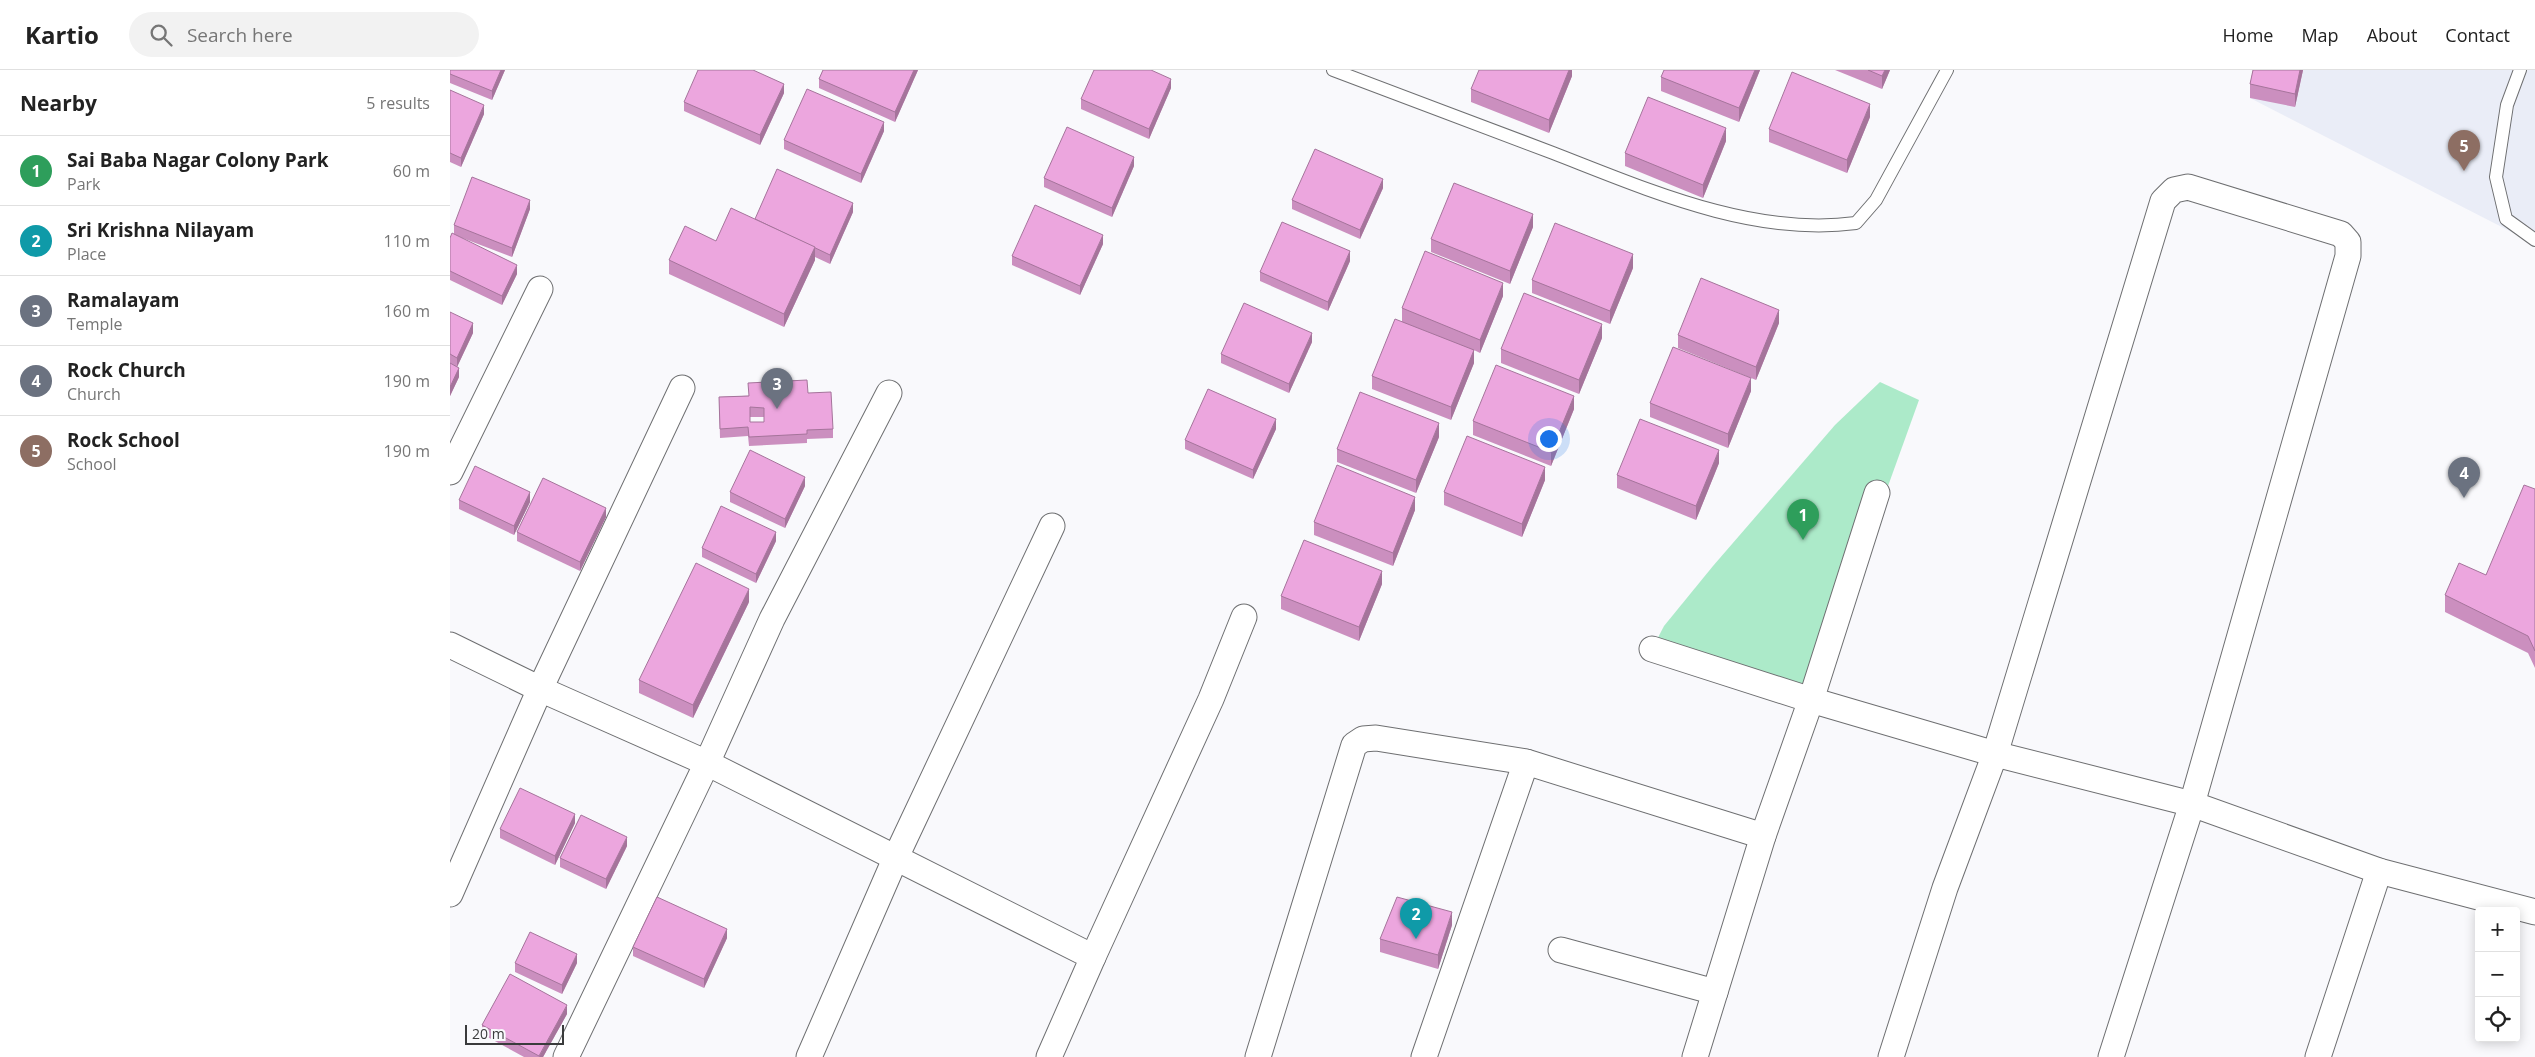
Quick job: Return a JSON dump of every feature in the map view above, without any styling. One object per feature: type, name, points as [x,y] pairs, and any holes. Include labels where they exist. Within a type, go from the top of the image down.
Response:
[{"type":"street","points":[[1892,1057],[1945,888],[1995,754],[2162,201],[2174,190],[2188,187],[2341,234],[2348,242],[2348,256],[2192,804],[2111,1057]]},
{"type":"street","points":[[450,472],[540,289]]},
{"type":"street","points":[[450,894],[540,689],[682,388]]},
{"type":"street","points":[[566,1057],[707,763],[772,619],[890,392]]},
{"type":"street","points":[[1695,1057],[1763,836],[1811,700],[1877,493]]},
{"type":"street","points":[[808,1057],[896,858],[1052,526]]},
{"type":"street","points":[[1049,1057],[1207,708],[1244,617]]},
{"type":"street","points":[[450,645],[540,689],[707,763],[1093,957]]},
{"type":"street","points":[[1652,649],[1811,700],[1995,754],[2192,804],[2379,870],[2535,912]]},
{"type":"street","points":[[1258,1057],[1354,745],[1363,739],[1376,738],[1526,762],[1763,836]]},
{"type":"street","points":[[1424,1057],[1526,762]]},
{"type":"street","points":[[2318,1057],[2379,870]]},
{"type":"street","points":[[1561,950],[1715,992]]},
{"type":"lane","points":[[1333,70],[1678,201],[1768,221],[1832,226],[1856,223],[1876,200],[1947,70]]},
{"type":"lane","points":[[2520,70],[2508,105],[2496,177],[2506,219],[2535,240]]},
{"type":"shaded area","points":[[2254,70],[2535,70],[2535,244],[2250,98]]},
{"type":"green space","points":[[1880,382],[1919,400],[1811,700],[1652,649],[1664,626],[1713,566],[1835,425]]},
{"type":"building","points":[[450,70],[501,70],[492,91],[450,74]]},
{"type":"building","points":[[698,70],[753,70],[784,84],[760,135],[684,102]]},
{"type":"building","points":[[823,70],[914,70],[895,112],[819,79]]},
{"type":"building","points":[[1094,70],[1151,70],[1171,79],[1149,129],[1081,99]]},
{"type":"building","points":[[1479,70],[1569,70],[1549,120],[1471,89]]},
{"type":"building","points":[[1664,70],[1755,70],[1739,108],[1661,77]]},
{"type":"building","points":[[1868,70],[1885,70],[1882,76]]},
{"type":"building","points":[[2253,70],[2300,70],[2295,94],[2250,84]]},
{"type":"building","points":[[1792,72],[1870,104],[1847,160],[1769,129]]},
{"type":"building","points":[[807,89],[884,122],[861,174],[784,140]]},
{"type":"building","points":[[450,90],[484,105],[461,158],[450,153]]},
{"type":"building","points":[[1648,97],[1726,128],[1703,185],[1625,153]]},
{"type":"building","points":[[1067,127],[1134,157],[1112,208],[1044,178]]},
{"type":"building","points":[[1315,149],[1383,179],[1360,230],[1292,200]]},
{"type":"building","points":[[777,169],[853,203],[830,255],[755,219]]},
{"type":"building","points":[[472,177],[530,200],[512,248],[454,225]]},
{"type":"building","points":[[1454,183],[1533,214],[1510,271],[1431,239]]},
{"type":"building","points":[[1035,205],[1103,235],[1080,286],[1012,256]]},
{"type":"building","points":[[731,208],[815,247],[784,314],[669,260],[685,226],[716,241]]},
{"type":"building","points":[[1282,222],[1350,251],[1328,302],[1260,272]]},
{"type":"building","points":[[1555,223],[1633,254],[1610,311],[1532,280]]},
{"type":"building","points":[[452,233],[517,265],[502,296],[450,271],[450,238]]},
{"type":"building","points":[[1425,251],[1503,283],[1480,340],[1402,308]]},
{"type":"building","points":[[1701,278],[1779,310],[1756,367],[1678,335]]},
{"type":"building","points":[[1524,293],[1602,324],[1579,380],[1501,349]]},
{"type":"building","points":[[1244,303],[1312,333],[1289,384],[1221,354]]},
{"type":"building","points":[[450,312],[473,323],[457,358],[450,354]]},
{"type":"building","points":[[1395,319],[1474,350],[1451,407],[1372,376]]},
{"type":"building","points":[[1673,347],[1751,378],[1728,434],[1650,403]]},
{"type":"building","points":[[450,363],[459,368],[450,387]]},
{"type":"building","points":[[1496,365],[1574,396],[1551,452],[1473,421]]},
{"type":"building","points":[[807,380],[808,393],[831,392],[833,429],[807,430],[807,434],[749,437],[748,427],[720,429],[719,397],[749,396],[748,383]],"holes":[[[750,407],[764,408],[764,422],[750,422]]]},
{"type":"building","points":[[1208,389],[1276,419],[1253,470],[1185,440]]},
{"type":"building","points":[[1360,392],[1439,423],[1416,480],[1337,449]]},
{"type":"building","points":[[1640,419],[1719,450],[1696,506],[1617,475]]},
{"type":"building","points":[[1467,436],[1545,467],[1522,524],[1444,492]]},
{"type":"building","points":[[750,450],[805,477],[785,519],[730,492]]},
{"type":"building","points":[[1337,465],[1415,497],[1393,553],[1314,522]]},
{"type":"building","points":[[475,466],[530,492],[514,526],[459,500]]},
{"type":"building","points":[[543,478],[606,508],[580,562],[517,532]]},
{"type":"building","points":[[2524,485],[2535,489],[2535,651],[2528,636],[2445,595],[2459,563],[2486,575]]},
{"type":"building","points":[[721,506],[776,532],[756,574],[702,548]]},
{"type":"building","points":[[1304,540],[1382,571],[1359,627],[1281,596]]},
{"type":"building","points":[[696,563],[749,589],[693,705],[639,680]]},
{"type":"building","points":[[520,788],[575,814],[555,856],[500,829]]},
{"type":"building","points":[[581,815],[627,837],[606,879],[560,858]]},
{"type":"building","points":[[657,897],[727,929],[704,979],[633,947]]},
{"type":"building","points":[[1397,897],[1452,912],[1438,955],[1380,939]]},
{"type":"building","points":[[530,932],[577,954],[562,985],[515,963]]},
{"type":"building","points":[[510,974],[567,1005],[539,1056],[482,1025]]},
{"type":"place","name":"Rock School","points":[[2464,171]]},
{"type":"place","name":"Ramalayam","points":[[777,409]]},
{"type":"place","name":"Rock Church","points":[[2464,498]]},
{"type":"place","name":"Sai Baba Nagar Colony Park","points":[[1803,540]]},
{"type":"place","name":"Sri Krishna Nilayam","points":[[1416,939]]}]
